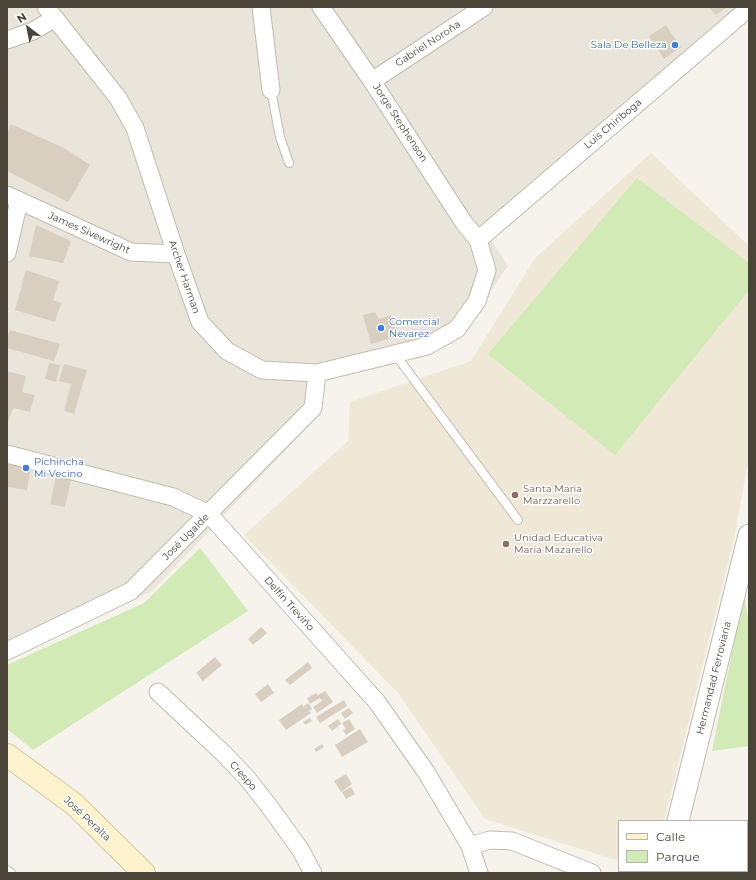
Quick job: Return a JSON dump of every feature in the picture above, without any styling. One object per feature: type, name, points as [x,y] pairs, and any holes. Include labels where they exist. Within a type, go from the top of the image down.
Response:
[{"type":"main road","name":"José Peralta","points":[[7,755],[74,804],[144,873]]},
{"type":"street","points":[[261,7],[270,90]]},
{"type":"street","name":"Jorge Stephenson","points":[[321,7],[372,81],[464,223],[478,240]]},
{"type":"street","name":"Gabriel Noroña","points":[[372,81],[484,7]]},
{"type":"street","name":"Luis Chiriboga","points":[[478,240],[749,8]]},
{"type":"street","points":[[7,40],[33,31],[50,13]]},
{"type":"street","name":"Archer Harman","points":[[50,13],[118,98],[135,128],[200,322],[227,351],[262,370],[317,373],[427,346],[457,329],[477,301],[487,270],[478,240]]},
{"type":"street","points":[[7,253],[13,198]]},
{"type":"street","name":"James Sivewright","points":[[13,198],[131,252],[176,254]]},
{"type":"street","name":"José Ugalde","points":[[7,651],[131,591],[313,408],[317,373]]},
{"type":"street","name":"Delfín Treviño","points":[[7,454],[173,497],[209,514],[377,702],[426,772],[470,846],[479,873]]},
{"type":"street","name":"Hermandad Ferroviaria","points":[[678,820],[746,569],[749,536]]},
{"type":"street","name":"Crespo","points":[[158,692],[222,752],[247,778],[300,849],[313,873]]},
{"type":"street","points":[[470,846],[490,840],[512,841],[592,873]]},
{"type":"lane","points":[[270,90],[280,137],[289,163]]},
{"type":"lane","points":[[394,354],[518,520]]},
{"type":"lane","points":[[7,870],[11,873]]},
{"type":"shaded area","points":[[7,7],[749,7],[749,20],[490,238],[508,266],[454,343],[324,380],[322,412],[152,591],[7,657]]},
{"type":"shaded area","name":"Santa Maria Marzzarello","points":[[651,153],[749,246],[749,456],[735,535],[664,820],[618,820],[618,861],[485,819],[398,693],[244,535],[348,441],[350,402],[471,361],[535,258]]},
{"type":"green space","points":[[637,178],[749,263],[749,290],[615,455],[488,354]]},
{"type":"green space","points":[[200,548],[248,611],[33,750],[7,729],[7,665],[144,603]]},
{"type":"green space","points":[[744,592],[749,625],[749,746],[712,751]]},
{"type":"building","points":[[709,7],[727,7],[716,15]]},
{"type":"building","points":[[666,25],[681,47],[664,59],[649,36]]},
{"type":"building","points":[[11,124],[64,148],[90,165],[68,202],[7,171],[7,133]]},
{"type":"building","points":[[36,225],[71,241],[63,263],[29,256]]},
{"type":"building","points":[[26,270],[59,281],[53,300],[61,303],[55,322],[15,310]]},
{"type":"building","name":"Comercial Nevarez","points":[[375,312],[379,319],[391,315],[398,336],[371,344],[363,315]]},
{"type":"building","points":[[10,330],[60,344],[54,361],[7,348],[7,338]]},
{"type":"building","points":[[49,363],[60,365],[56,382],[45,379]]},
{"type":"building","points":[[64,364],[87,370],[74,414],[64,411],[71,384],[59,381]]},
{"type":"building","points":[[7,371],[26,376],[22,392],[35,395],[30,412],[13,408],[7,425]]},
{"type":"building","points":[[7,462],[31,467],[27,490],[7,487]]},
{"type":"building","points":[[56,476],[71,480],[65,507],[50,504]]},
{"type":"building","points":[[261,627],[267,633],[253,645],[248,639]]},
{"type":"building","points":[[215,657],[222,665],[203,681],[196,673]]},
{"type":"building","points":[[308,662],[312,668],[290,685],[285,680]]},
{"type":"building","points":[[268,684],[274,693],[261,702],[255,694]]},
{"type":"building","points":[[325,691],[333,702],[317,713],[313,707],[322,701],[318,695]]},
{"type":"building","points":[[316,693],[320,698],[310,704],[307,698]]},
{"type":"building","points":[[344,700],[347,706],[320,723],[316,717]]},
{"type":"building","points":[[308,703],[312,709],[309,711],[311,713],[286,730],[279,720],[302,704],[303,707]]},
{"type":"building","points":[[349,708],[353,713],[345,719],[341,713]]},
{"type":"building","points":[[310,718],[312,721],[305,725],[303,722]]},
{"type":"building","points":[[338,719],[341,724],[332,731],[328,726]]},
{"type":"building","points":[[349,719],[355,729],[346,735],[343,730],[346,729],[342,723]]},
{"type":"building","points":[[360,729],[368,742],[342,757],[335,745]]},
{"type":"building","points":[[322,744],[324,747],[316,752],[314,749]]},
{"type":"building","points":[[346,774],[352,784],[341,792],[334,781]]},
{"type":"building","points":[[351,787],[355,794],[346,799],[342,792]]},
{"type":"place","name":"Sala De Belleza","points":[[675,45]]},
{"type":"place","name":"Comercial Nevarez","points":[[381,328]]},
{"type":"place","name":"Pichincha Mi Vecino","points":[[26,468]]},
{"type":"place","name":"Santa Maria Marzzarello","points":[[515,495]]},
{"type":"place","name":"Unidad Educativa Maria Mazarello","points":[[506,544]]}]
